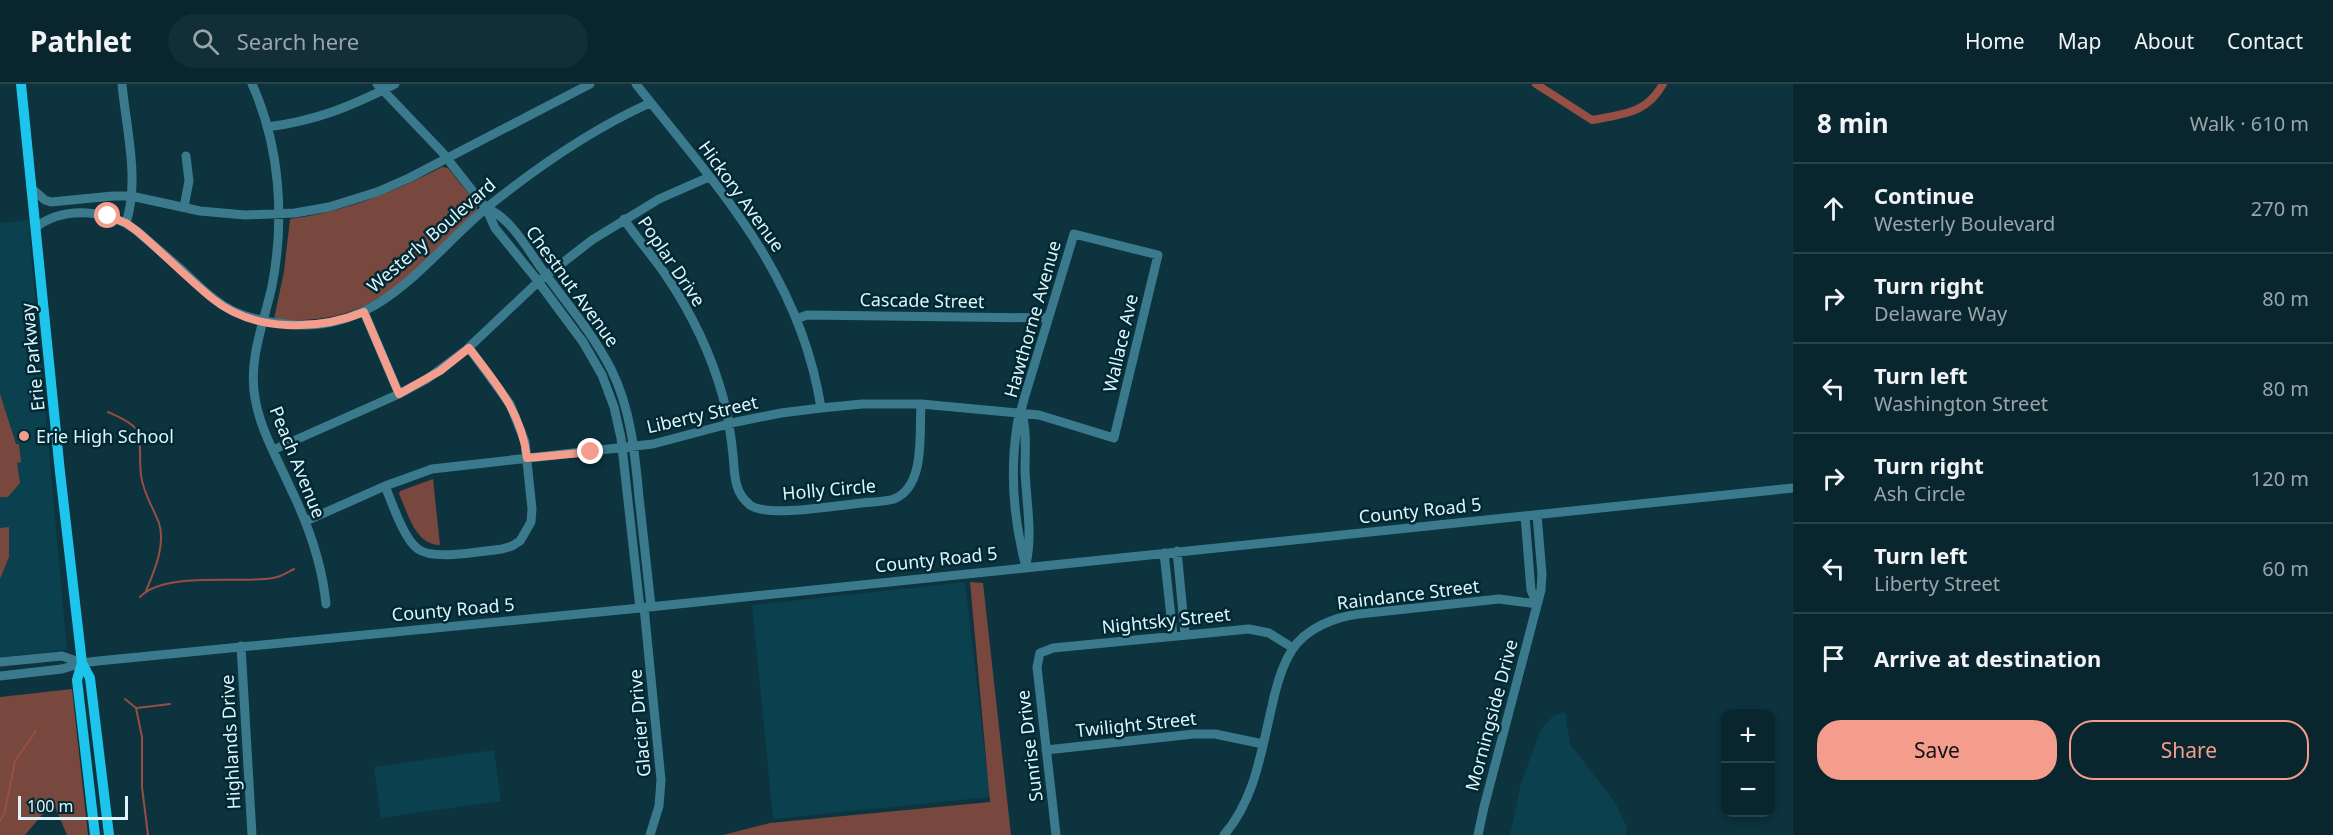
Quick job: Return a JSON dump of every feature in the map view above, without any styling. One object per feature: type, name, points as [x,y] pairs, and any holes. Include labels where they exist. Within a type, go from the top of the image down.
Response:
[{"type":"main road","name":"Erie Parkway","points":[[21,84],[82,663],[90,678],[109,835]]},
{"type":"main road","name":"Erie Parkway","points":[[82,663],[77,680],[95,835]]},
{"type":"street","points":[[122,84],[131,173],[131,196],[126,223]]},
{"type":"street","name":"Peach Avenue","points":[[252,84],[267,128],[275,169],[279,214],[276,259],[254,358],[255,398],[273,450],[306,521],[323,575],[326,604]]},
{"type":"street","points":[[267,128],[326,115],[380,87],[395,84]]},
{"type":"street","points":[[32,189],[51,202],[131,196],[184,207],[245,215],[279,214],[329,207],[369,195],[409,178],[590,84]]},
{"type":"street","name":"Hickory Avenue","points":[[636,84],[755,237],[785,291],[796,319],[821,408]]},
{"type":"street","name":"Chestnut Avenue","points":[[380,87],[446,157],[486,208],[495,228],[583,342],[602,375],[616,415],[645,607]]},
{"type":"street","name":"Westerly Boulevard","points":[[36,227],[48,218],[86,213],[108,216],[126,223],[214,300],[238,313],[263,321],[298,325],[323,324],[364,312],[399,290],[486,208],[524,178],[569,147],[650,103]]},
{"type":"street","points":[[184,207],[189,181],[186,156]]},
{"type":"street","points":[[273,450],[399,394],[440,371],[469,348],[546,275],[592,240],[659,199],[709,177]]},
{"type":"street","name":"Chestnut Avenue","points":[[486,208],[505,221],[588,329],[612,371],[626,410],[634,446],[645,607]]},
{"type":"street","name":"Poplar Drive","points":[[624,219],[666,275],[690,313],[707,350],[723,396],[729,424]]},
{"type":"street","name":"Wallace Ave","points":[[1074,234],[1158,255],[1114,438]]},
{"type":"street","name":"Hawthorne Avenue","points":[[1026,567],[1030,547],[1025,470],[1026,426],[1022,414],[1024,399],[1074,234]]},
{"type":"street","points":[[364,312],[399,394]]},
{"type":"street","name":"Cascade Street","points":[[796,319],[807,315],[1048,318]]},
{"type":"street","points":[[385,486],[410,540],[418,549],[438,555],[502,549],[520,541],[531,522],[532,509],[525,442],[501,388],[469,348]]},
{"type":"street","name":"Liberty Street","points":[[306,521],[385,486],[432,469],[652,444],[780,413],[821,408],[862,404],[921,404],[1039,415],[1114,438]]},
{"type":"street","name":"Holly Circle","points":[[729,424],[736,485],[742,496],[756,508],[764,511],[791,510],[873,502],[892,499],[903,494],[911,486],[917,474],[921,404]]},
{"type":"street","name":"County Road 5","points":[[0,676],[62,669],[82,663],[241,646],[645,607],[1793,488]]},
{"type":"street","name":"Morningside Drive","points":[[1478,835],[1541,590],[1542,574],[1537,515]]},
{"type":"street","name":"Morningside Drive","points":[[1525,516],[1531,590],[1537,603]]},
{"type":"street","points":[[1177,552],[1185,634]]},
{"type":"street","points":[[1164,553],[1173,635]]},
{"type":"street","name":"Raindance Street","points":[[1293,648],[1326,622],[1342,616],[1499,599],[1537,603]]},
{"type":"street","name":"Glacier Drive","points":[[645,607],[661,780],[659,806],[650,835]]},
{"type":"street","name":"Nightsky Street","points":[[1040,653],[1053,648],[1249,629],[1269,633],[1293,648]]},
{"type":"street","name":"Highlands Drive","points":[[241,646],[252,835]]},
{"type":"street","points":[[1224,835],[1247,800],[1257,772],[1280,672],[1293,648]]},
{"type":"street","name":"Sunrise Drive","points":[[1040,653],[1037,668],[1056,835]]},
{"type":"street","name":"County Road 5","points":[[0,662],[62,656],[82,663]]},
{"type":"street","name":"Twilight Street","points":[[1046,750],[1194,734],[1215,734],[1263,744]]},
{"type":"shaded area","points":[[442,167],[448,168],[477,204],[477,211],[410,275],[365,306],[338,315],[308,320],[274,319],[284,271],[290,219],[310,216],[368,200]]},
{"type":"shaded area","name":"Erie High School","points":[[28,220],[67,650],[0,657],[0,223]]},
{"type":"shaded area","points":[[0,394],[16,444],[19,444],[21,462],[17,463],[20,483],[8,497],[0,497]]},
{"type":"shaded area","points":[[433,479],[440,545],[431,544],[418,534],[399,494],[400,491]]},
{"type":"shaded area","points":[[9,527],[9,557],[0,579],[0,528]]},
{"type":"shaded area","points":[[965,582],[990,797],[773,819],[752,605]]},
{"type":"shaded area","points":[[970,582],[983,583],[1011,835],[723,835],[770,823],[990,802]]},
{"type":"shaded area","points":[[72,689],[88,835],[67,835],[53,802],[25,835],[0,835],[0,697]]},
{"type":"shaded area","points":[[1565,712],[1570,744],[1616,804],[1627,828],[1626,835],[1510,835],[1521,783],[1541,729],[1554,715]]},
{"type":"shaded area","points":[[494,750],[501,801],[381,818],[374,767]]},
{"type":"waterway","points":[[1536,84],[1592,120],[1624,114],[1642,107],[1663,84]]},
{"type":"waterway","points":[[108,412],[127,421],[138,433],[142,482],[161,531],[160,549],[146,591]]},
{"type":"waterway","points":[[140,597],[151,589],[166,584],[184,581],[273,578],[294,569]]},
{"type":"waterway","points":[[125,699],[136,708],[142,737],[142,787],[148,835]]},
{"type":"waterway","points":[[137,708],[170,704]]},
{"type":"waterway","points":[[0,821],[5,811],[15,761],[36,731]]},
{"type":"place","name":"Erie High School","points":[[24,436]]},
{"type":"route","points":[[108,216],[126,223],[137,231],[214,300],[254,320],[298,325],[323,324],[364,312],[399,394],[428,379],[469,348],[501,388],[510,404],[525,442],[527,458],[591,452]]}]
